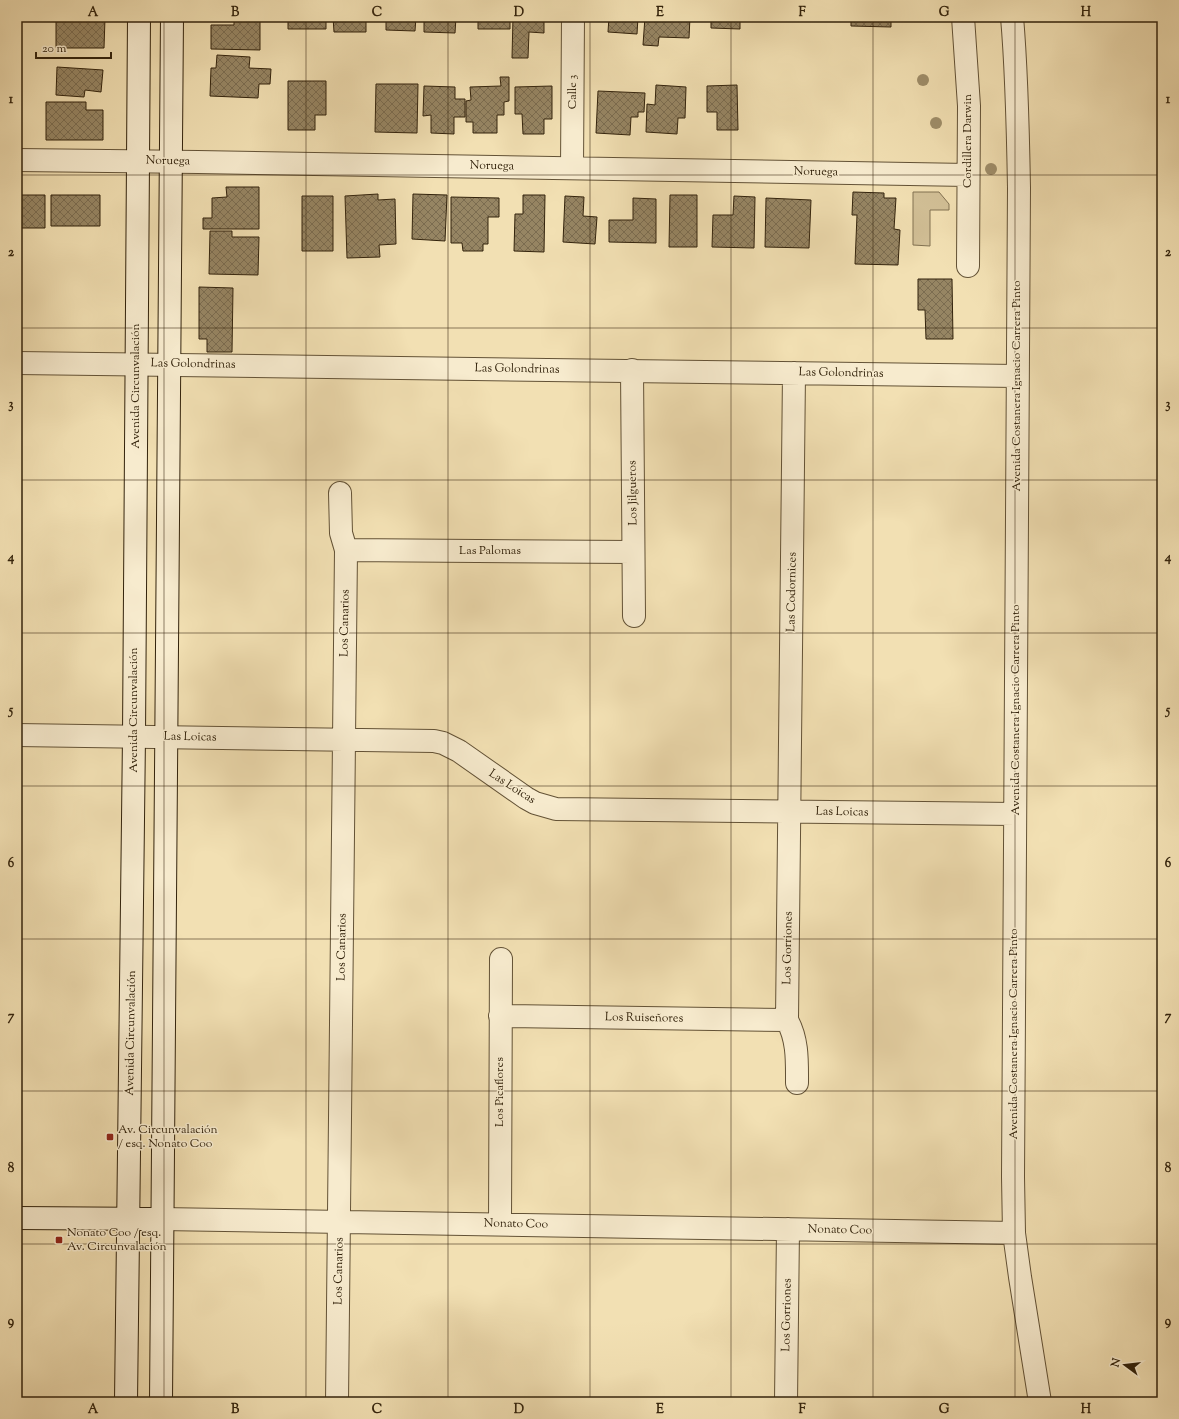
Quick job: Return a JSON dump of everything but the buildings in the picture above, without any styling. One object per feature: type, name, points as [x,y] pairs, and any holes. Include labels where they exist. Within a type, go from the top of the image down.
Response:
[{"type":"street","name":"Avenida Circunvalación","points":[[126,1402],[134,736],[139,17]]},
{"type":"street","points":[[161,1402],[161,1219],[172,17]]},
{"type":"street","name":"Calle 3","points":[[572,168],[573,17]]},
{"type":"street","name":"Cordillera Darwin","points":[[963,17],[969,106],[968,266]]},
{"type":"street","name":"Avenida Costanera Ignacio Carrera Pinto","points":[[1012,17],[1016,52],[1018,120],[1013,1161],[1014,1232],[1040,1402]]},
{"type":"street","name":"Noruega","points":[[17,160],[170,161],[968,175]]},
{"type":"street","name":"Las Golondrinas","points":[[17,362],[1017,376]]},
{"type":"street","name":"Los Jilgueros","points":[[632,370],[634,616]]},
{"type":"street","name":"Las Codornices","points":[[790,812],[794,373]]},
{"type":"street","name":"Los Canarios","points":[[337,1402],[346,550],[342,533],[340,493]]},
{"type":"street","name":"Las Palomas","points":[[346,550],[633,552]]},
{"type":"street","name":"Las Loicas","points":[[17,735],[344,739],[424,741],[443,743],[459,751],[526,798],[535,803],[556,809],[1015,814]]},
{"type":"street","name":"Los Gorriones","points":[[790,812],[787,1020],[792,1029],[797,1051],[797,1083]]},
{"type":"street","name":"Los Picaflores","points":[[500,1224],[501,959]]},
{"type":"street","name":"Los Ruiseñores","points":[[500,1016],[787,1020]]},
{"type":"street","name":"Nonato Coo","points":[[17,1218],[129,1218],[1014,1232]]},
{"type":"street","name":"Los Gorriones","points":[[786,1402],[788,1229]]},
{"type":"shaded area","points":[[913,192],[939,192],[949,204],[949,210],[930,210],[930,246],[913,245]]},
{"type":"place","name":"Av. Circunvalación / esq. Nonato Coo","points":[[110,1137]]},
{"type":"place","name":"Nonato Coo / esq. Av. Circunvalación","points":[[59,1240]]}]
